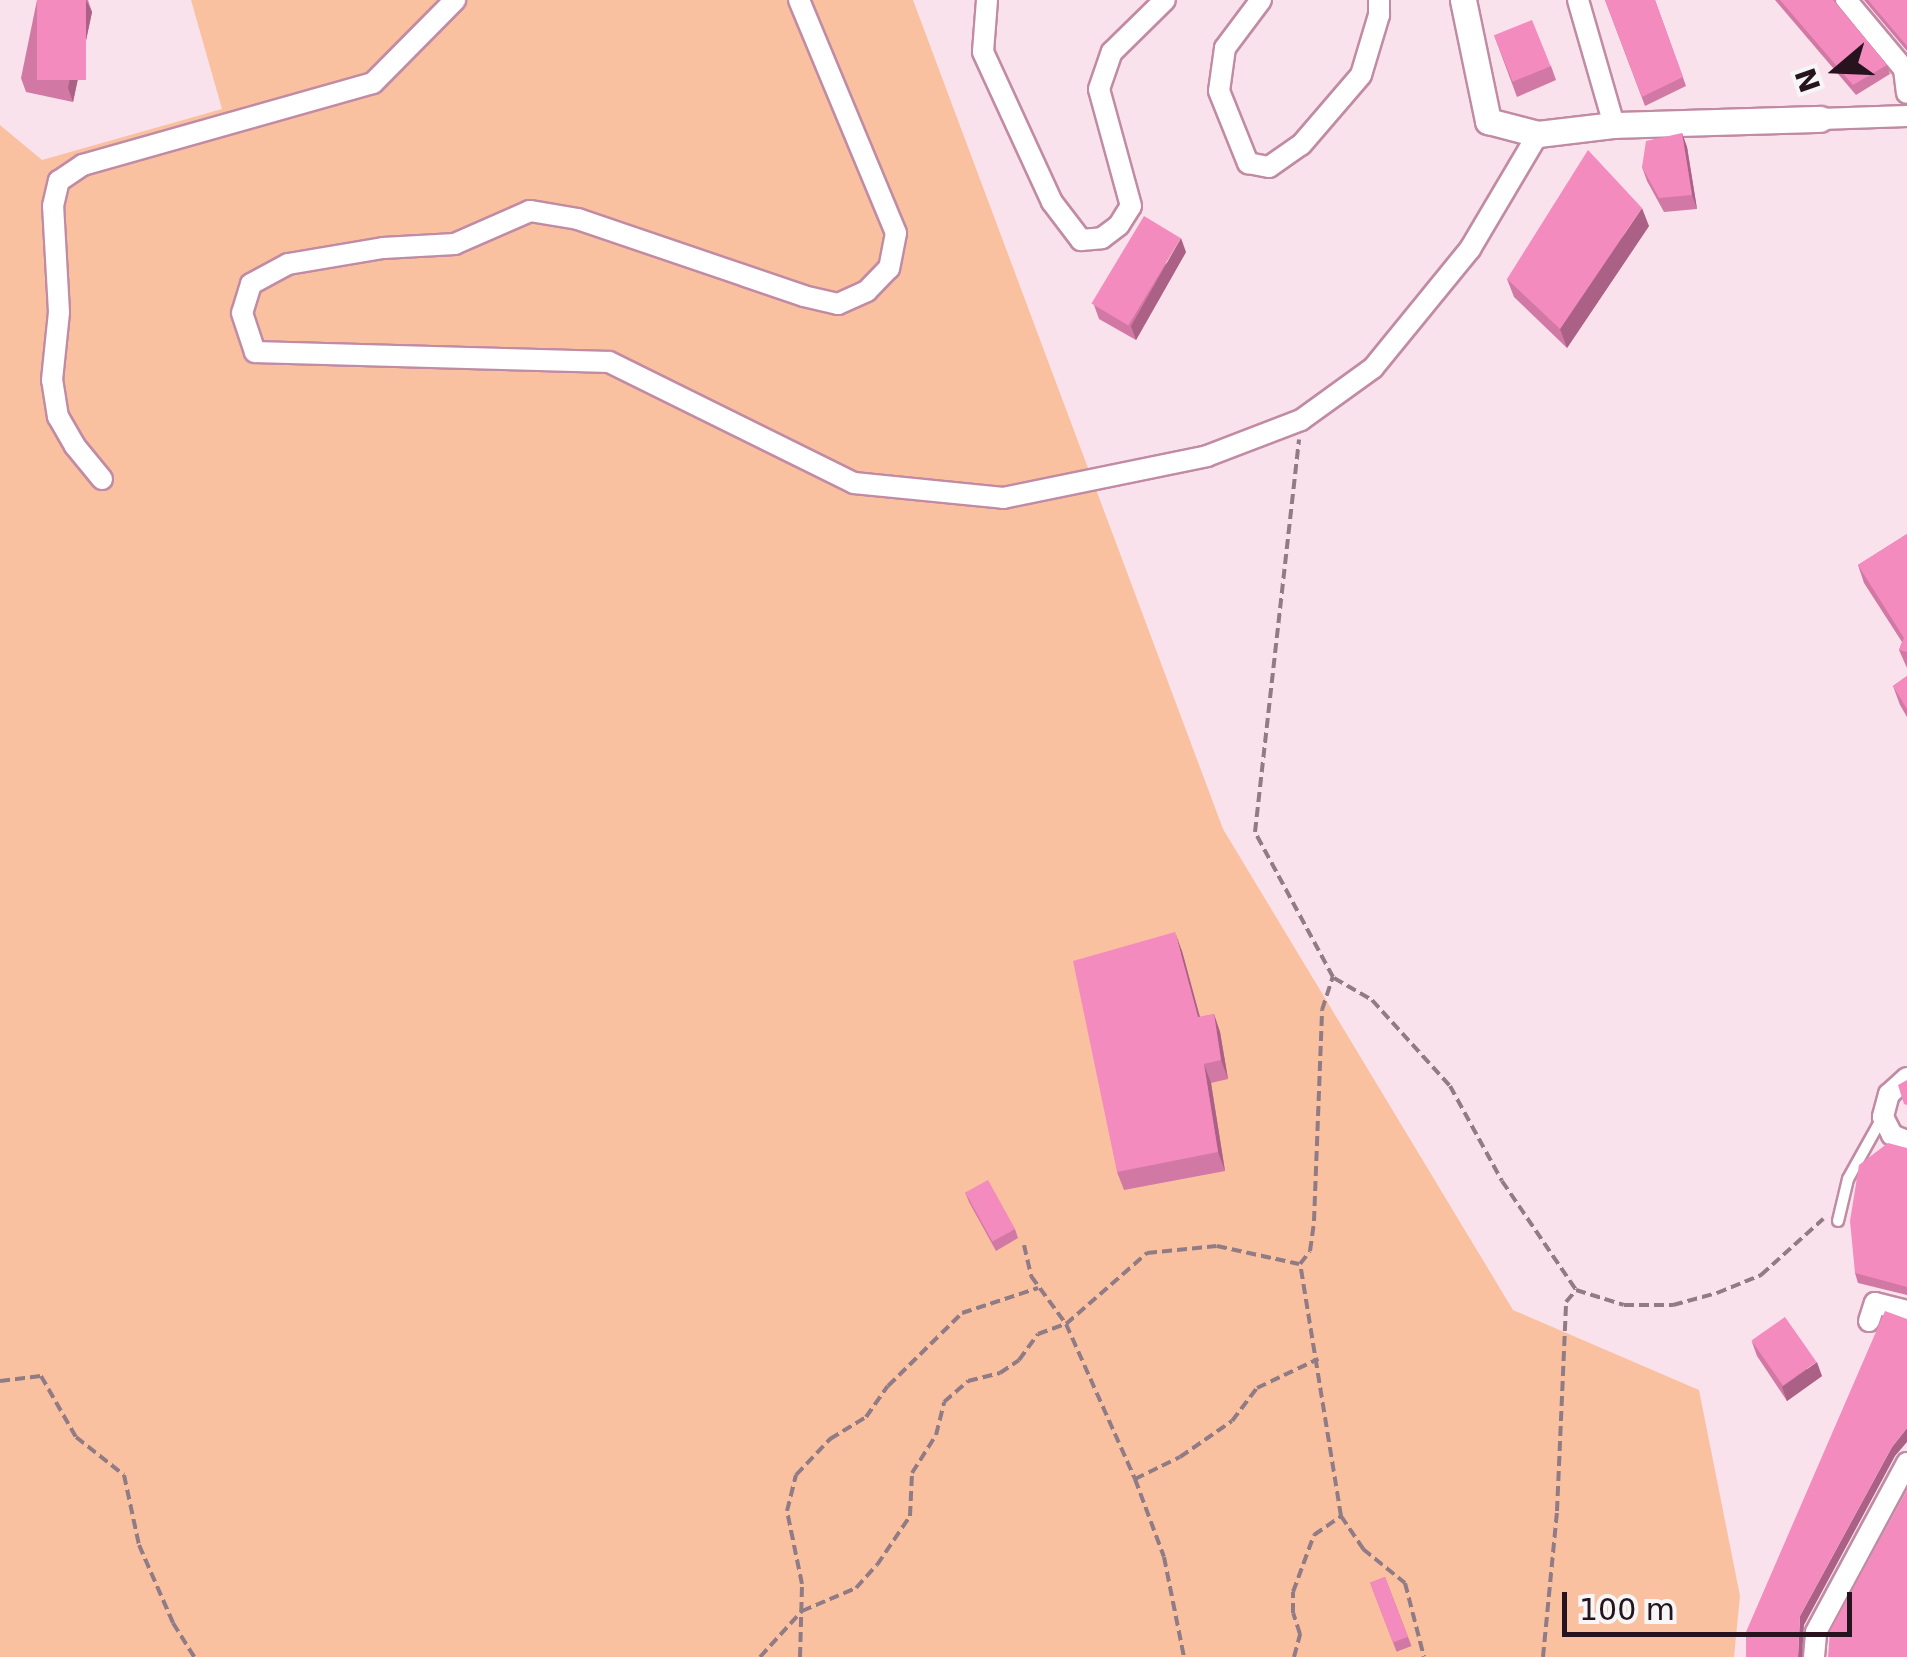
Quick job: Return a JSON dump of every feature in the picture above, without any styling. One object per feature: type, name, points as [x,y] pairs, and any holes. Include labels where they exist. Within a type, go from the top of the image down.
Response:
[{"type":"street","points":[[102,479],[75,446],[58,416],[52,380],[59,312],[53,206],[59,180],[83,165],[373,83],[455,0]]},
{"type":"street","points":[[799,0],[896,233],[890,268],[867,291],[838,304],[804,296],[578,219],[530,211],[455,244],[383,248],[288,264],[251,284],[242,313],[255,352],[609,362],[854,483],[1004,498],[1207,456],[1302,420],[1373,368],[1470,249],[1538,134]]},
{"type":"street","points":[[986,0],[983,52],[1052,202],[1080,240],[1102,238],[1120,225],[1131,206],[1099,89],[1112,52],[1166,0]]},
{"type":"street","points":[[1261,0],[1224,48],[1220,91],[1248,163],[1269,167],[1301,145],[1361,75],[1379,15],[1379,0]]},
{"type":"street","points":[[1463,0],[1488,120],[1538,134],[1614,125],[1907,116]]},
{"type":"street","points":[[1578,0],[1614,125]]},
{"type":"street","points":[[1846,0],[1904,69],[1907,93]]},
{"type":"street","points":[[1907,1078],[1889,1094],[1883,1116],[1892,1135],[1907,1141]]},
{"type":"street","points":[[1869,1321],[1875,1303],[1907,1311]]},
{"type":"street","points":[[1814,1657],[1816,1632],[1907,1463]]},
{"type":"lane","points":[[1838,1221],[1840,1202],[1862,1148],[1883,1116]]},
{"type":"path","points":[[1302,420],[1255,832],[1333,977],[1372,1000],[1450,1086],[1502,1181],[1576,1290],[1624,1306],[1673,1305],[1717,1293],[1761,1275],[1840,1202]]},
{"type":"path","points":[[1333,977],[1322,1010],[1314,1221],[1310,1252],[1300,1264],[1305,1316],[1318,1359],[1341,1516],[1363,1549],[1406,1584],[1424,1657]]},
{"type":"path","points":[[1024,1246],[1026,1264],[1038,1288],[1066,1324],[1164,1557],[1184,1657]]},
{"type":"path","points":[[760,1657],[802,1611],[856,1588],[899,1532],[910,1516],[912,1473],[936,1435],[944,1402],[968,1381],[1000,1373],[1019,1360],[1038,1334],[1066,1324],[1147,1254],[1217,1246],[1300,1264]]},
{"type":"path","points":[[800,1657],[802,1584],[787,1511],[796,1476],[830,1439],[866,1416],[888,1386],[962,1313],[1038,1288]]},
{"type":"path","points":[[1543,1657],[1556,1512],[1566,1302],[1576,1290]]},
{"type":"path","points":[[1134,1480],[1180,1457],[1232,1421],[1257,1388],[1318,1359]]},
{"type":"path","points":[[0,1381],[41,1376],[76,1437],[124,1476],[139,1545],[172,1623],[194,1657]]},
{"type":"path","points":[[1294,1657],[1300,1634],[1293,1592],[1314,1535],[1341,1516]]},
{"type":"shaded area","points":[[191,0],[913,0],[1223,829],[1513,1310],[1699,1390],[1740,1596],[1734,1657],[0,1657],[0,125],[42,160],[222,109]]},
{"type":"building","points":[[37,0],[86,0],[86,80],[37,80]]},
{"type":"building","points":[[1605,0],[1655,0],[1683,77],[1642,97]]},
{"type":"building","points":[[1780,0],[1833,0],[1887,65],[1853,85]]},
{"type":"building","points":[[1868,0],[1907,0],[1907,46]]},
{"type":"building","points":[[1532,20],[1551,66],[1513,82],[1494,35]]},
{"type":"building","points":[[1682,133],[1692,195],[1659,198],[1642,167],[1646,141]]},
{"type":"building","points":[[1588,150],[1642,208],[1560,329],[1507,279]]},
{"type":"building","points":[[1144,216],[1181,238],[1128,326],[1091,303]]},
{"type":"building","points":[[1907,534],[1907,652],[1899,650],[1904,638],[1858,565]]},
{"type":"building","points":[[1907,676],[1907,709],[1893,686]]},
{"type":"building","points":[[1175,932],[1198,1017],[1214,1014],[1221,1060],[1204,1064],[1218,1152],[1117,1172],[1073,961]]},
{"type":"building","points":[[1907,1080],[1907,1105],[1898,1085]]},
{"type":"building","points":[[1888,1143],[1907,1148],[1907,1287],[1855,1273],[1850,1221],[1859,1165]]},
{"type":"building","points":[[988,1180],[1015,1229],[992,1242],[965,1193]]},
{"type":"building","points":[[1885,1311],[1907,1319],[1907,1428],[1892,1447],[1800,1616],[1798,1657],[1746,1657],[1746,1632]]},
{"type":"building","points":[[1785,1317],[1817,1362],[1783,1386],[1751,1341]]},
{"type":"building","points":[[1907,1490],[1907,1657],[1828,1657],[1830,1631]]},
{"type":"building","points":[[1385,1577],[1408,1637],[1393,1642],[1370,1583]]}]
